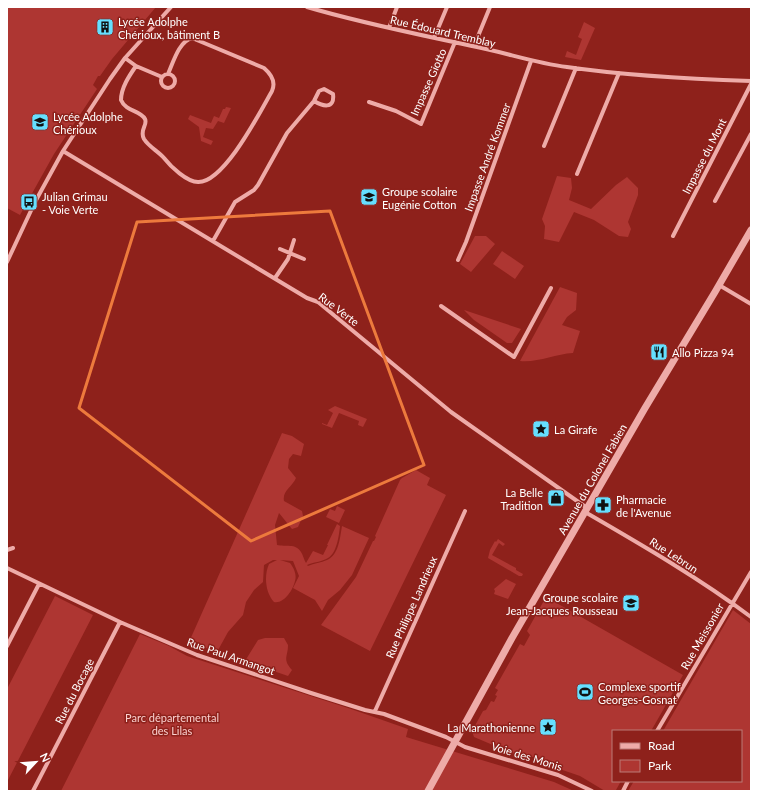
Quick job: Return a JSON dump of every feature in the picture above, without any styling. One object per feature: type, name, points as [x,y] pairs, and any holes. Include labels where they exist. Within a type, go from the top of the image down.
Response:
[{"type":"street","points":[[7,262],[35,202],[63,151],[110,78],[125,58],[171,7]]},
{"type":"street","name":"Rue Édouard Tremblay","points":[[307,7],[389,28],[474,46],[531,61],[576,68],[651,76],[751,81]]},
{"type":"street","points":[[389,28],[397,7]]},
{"type":"street","points":[[434,38],[447,7]]},
{"type":"street","points":[[474,46],[490,7]]},
{"type":"street","points":[[125,58],[136,66],[162,77],[168,74],[181,46],[186,40],[192,38],[264,68],[269,73],[274,85],[272,92],[245,140],[222,168],[208,180],[197,182],[173,168],[145,141],[142,134],[145,121],[144,118],[127,108],[121,100],[128,78],[136,66]]},
{"type":"street","name":"Impasse Giotto","points":[[369,102],[396,112],[421,124],[455,42]]},
{"type":"street","name":"Impasse André Kommer","points":[[458,260],[466,242],[531,61]]},
{"type":"street","points":[[544,146],[576,68]]},
{"type":"street","points":[[577,174],[619,73]]},
{"type":"street","points":[[162,77],[161,82],[163,86],[167,88],[171,87],[174,84],[174,79],[168,74]]},
{"type":"street","name":"Impasse du Mont","points":[[673,236],[751,84]]},
{"type":"street","points":[[213,241],[235,202],[256,188],[287,133],[314,101],[321,89],[329,90],[333,94],[331,104],[320,105],[314,101]]},
{"type":"street","points":[[715,201],[751,134]]},
{"type":"street","name":"Rue Verte","points":[[63,151],[323,306],[451,412],[586,510]]},
{"type":"street","name":"Avenue du Colonel Fabien","points":[[428,791],[512,638],[751,230]]},
{"type":"street","points":[[275,278],[288,259],[294,240]]},
{"type":"street","points":[[280,249],[304,259]]},
{"type":"street","points":[[719,285],[751,304]]},
{"type":"street","points":[[441,306],[514,357],[551,288]]},
{"type":"street","name":"Rue Lebrun","points":[[586,510],[649,549],[751,617]]},
{"type":"street","name":"Rue Philippe Landrieux","points":[[374,711],[465,511]]},
{"type":"street","points":[[7,550],[14,548]]},
{"type":"street","name":"Rue Paul Armangot","points":[[7,568],[120,622],[197,655],[311,693],[374,711],[443,736],[455,742]]},
{"type":"street","name":"Rue Meissonier","points":[[658,730],[751,572]]},
{"type":"street","points":[[7,646],[39,584]]},
{"type":"street","name":"Rue du Bocage","points":[[33,791],[120,622]]},
{"type":"street","name":"Voie des Monis","points":[[455,742],[465,747],[558,775],[592,791]]},
{"type":"street","points":[[622,791],[627,782]]},
{"type":"highlighted area","points":[[330,211],[424,465],[251,541],[79,408],[137,222]]},
{"type":"green space","points":[[7,7],[156,7],[112,59],[100,76],[98,76],[93,85],[97,89],[54,154],[20,215],[7,208]]},
{"type":"green space","points":[[584,22],[595,28],[581,60],[565,57],[567,51],[576,55],[582,39],[578,37]]},
{"type":"green space","points":[[226,107],[231,108],[224,123],[218,121],[213,129],[206,128],[203,137],[213,141],[211,145],[201,141],[199,127],[188,119],[190,115],[211,123],[214,116],[219,118],[223,109]]},
{"type":"green space","points":[[557,176],[571,178],[572,188],[569,200],[591,209],[616,185],[627,177],[638,188],[638,195],[628,222],[631,229],[628,237],[619,236],[594,220],[574,212],[559,242],[544,239],[545,226],[542,219]]},
{"type":"green space","points":[[475,236],[486,236],[495,244],[471,272],[460,264]]},
{"type":"green space","points":[[502,251],[524,266],[515,279],[493,264]]},
{"type":"green space","points":[[560,287],[577,293],[576,310],[567,317],[562,325],[580,331],[573,353],[533,361],[520,361]]},
{"type":"green space","points":[[464,310],[521,329],[512,343],[507,343],[474,320]]},
{"type":"green space","points":[[335,406],[367,419],[363,427],[358,425],[359,421],[339,413],[332,428],[322,424],[327,425],[333,413],[328,410]]},
{"type":"green space","points":[[282,433],[292,436],[304,444],[301,456],[293,454],[289,459],[288,468],[296,478],[284,494],[284,501],[302,511],[303,516],[298,527],[292,529],[279,513],[275,525],[277,545],[296,547],[301,552],[306,563],[313,551],[323,555],[337,524],[340,526],[337,544],[331,556],[307,565],[308,566],[331,558],[336,550],[340,540],[342,526],[369,538],[352,575],[340,590],[328,600],[322,611],[315,600],[293,588],[299,576],[293,561],[280,560],[290,563],[295,572],[296,579],[288,596],[281,601],[274,602],[271,598],[266,583],[267,568],[269,564],[277,560],[273,560],[264,565],[263,582],[254,590],[246,602],[243,615],[228,632],[217,652],[189,642]]},
{"type":"green space","points":[[416,470],[430,478],[427,485],[446,495],[370,651],[321,625],[356,577],[376,537],[375,536],[400,480]]},
{"type":"green space","points":[[337,506],[345,510],[339,523],[326,517],[330,509],[335,511]]},
{"type":"green space","points":[[498,539],[505,544],[503,546],[499,543],[492,555],[516,568],[516,570],[523,574],[522,576],[519,576],[488,558],[490,550],[495,541],[496,542]]},
{"type":"green space","points":[[506,579],[516,584],[508,599],[494,594],[494,589]]},
{"type":"green space","points":[[55,596],[93,615],[7,782],[7,689]]},
{"type":"green space","name":"Complexe sportif Georges-Gosnat","points":[[546,597],[683,675],[652,730],[612,730],[612,782],[620,782],[616,790],[605,791],[580,776],[548,765],[527,754],[521,757],[474,737],[472,731],[483,711],[486,710],[491,701],[494,702],[497,696],[495,695],[498,690],[495,688],[520,644],[524,646],[530,635],[527,631]]},
{"type":"green space","points":[[733,610],[751,624],[751,791],[628,791],[633,782],[742,782],[742,730],[664,730]]},
{"type":"green space","name":"Parc départemental des Lilas","points":[[140,634],[169,646],[187,656],[408,729],[406,737],[554,782],[574,791],[61,791]]},
{"type":"green space","points":[[265,638],[284,638],[288,645],[286,660],[292,670],[288,676],[245,661],[258,640]]},
{"type":"place","name":"Lycée Adolphe Chérioux, bâtiment B","points":[[105,27]]},
{"type":"place","name":"Lycée Adolphe Chérioux","points":[[40,122]]},
{"type":"place","name":"Groupe scolaire Eugénie Cotton","points":[[369,197]]},
{"type":"place","name":"Julian Grimau - Voie Verte","points":[[29,202]]},
{"type":"place","name":"Allo Pizza 94","points":[[659,352]]},
{"type":"place","name":"La Girafe","points":[[541,429]]},
{"type":"place","name":"La Belle Tradition","points":[[556,498]]},
{"type":"place","name":"Pharmacie de l'Avenue","points":[[603,505]]},
{"type":"place","name":"Groupe scolaire Jean-Jacques Rousseau","points":[[631,603]]},
{"type":"place","name":"Complexe sportif Georges-Gosnat","points":[[585,692]]},
{"type":"place","name":"La Marathonienne","points":[[548,727]]}]
